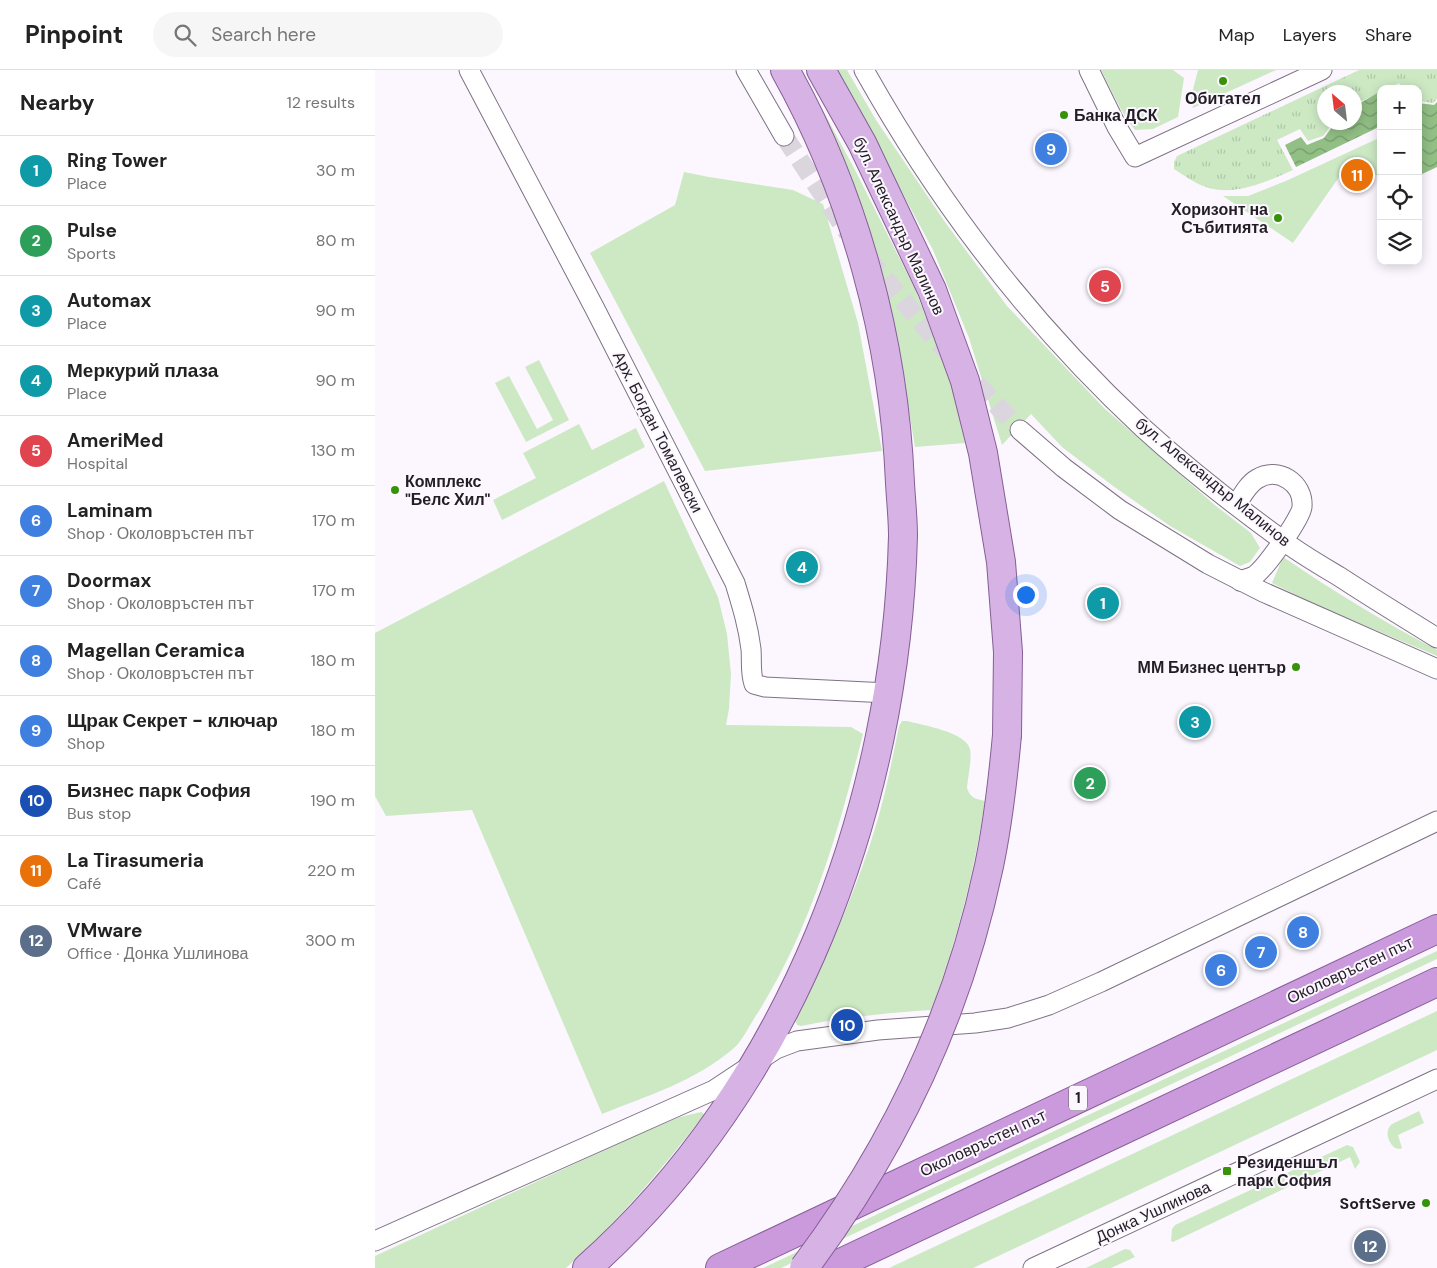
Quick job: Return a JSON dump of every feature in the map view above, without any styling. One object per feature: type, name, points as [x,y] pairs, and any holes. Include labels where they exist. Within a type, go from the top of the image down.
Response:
[{"type":"highway","name":"Околовръстен път","points":[[720,1268],[1437,929]]},
{"type":"highway","points":[[830,1268],[1437,982]]},
{"type":"main road","points":[[587,1268],[606,1251],[665,1187],[705,1138],[757,1060],[809,962],[841,878],[865,798],[884,720],[897,638],[903,534],[899,450],[890,381],[875,304],[851,220],[831,165],[785,70]]},
{"type":"main road","name":"бул. Александър Малинов","points":[[804,1268],[852,1200],[888,1141],[916,1086],[937,1034],[975,922],[989,866],[1001,793],[1007,735],[1008,652],[1001,562],[983,453],[965,381],[932,290],[862,143],[821,70]]},
{"type":"street","name":"Арх. Богдан Томалевски","points":[[469,70],[594,307],[735,583],[747,619],[751,652],[751,675],[755,684],[765,687],[888,693]]},
{"type":"street","points":[[746,70],[784,136]]},
{"type":"street","name":"бул. Александър Малинов","points":[[864,70],[894,124],[948,205],[1025,304],[1088,374],[1144,428],[1236,505],[1283,541],[1437,638]]},
{"type":"street","points":[[1089,70],[1117,127],[1135,157],[1321,70]]},
{"type":"street","points":[[1020,430],[1064,468],[1120,510],[1208,564],[1240,581],[1437,669]]},
{"type":"street","points":[[1236,505],[1249,485],[1256,479],[1272,474],[1288,478],[1299,490],[1302,507],[1300,515],[1263,568],[1255,576],[1240,581]]},
{"type":"street","points":[[375,1241],[713,1090],[776,1049],[797,1041],[878,1030],[975,1023],[1008,1018],[1049,1005],[1437,821]]},
{"type":"street","name":"Донка Ушлинова","points":[[1033,1268],[1437,1079]]},
{"type":"green space","points":[[801,70],[854,168],[915,289],[950,379],[965,443],[915,447],[903,375],[886,294],[825,121]]},
{"type":"green space","points":[[836,70],[847,70],[876,120],[945,222],[1007,306],[1104,408],[1216,506],[1251,533],[1260,548],[1250,562],[1240,566],[1170,526],[1062,447],[1031,414],[1002,445],[969,338],[933,250]]},
{"type":"green space","points":[[1101,70],[1173,70],[1184,78],[1178,117],[1153,129],[1135,130],[1121,109]]},
{"type":"green space","points":[[1198,70],[1276,70],[1193,108],[1191,97]]},
{"type":"green space","points":[[1359,70],[1437,70],[1437,99],[1433,103],[1422,102],[1422,85],[1401,85],[1399,83],[1395,85],[1377,85],[1377,94],[1362,101],[1362,85],[1327,85]]},
{"type":"green space","points":[[1317,90],[1317,130],[1328,130],[1323,136],[1308,141],[1300,129],[1277,140],[1293,170],[1252,186],[1241,189],[1220,190],[1196,183],[1174,169],[1174,162],[1177,156]]},
{"type":"green space","points":[[1377,139],[1377,176],[1351,160],[1293,243],[1223,196],[1248,196],[1288,180]]},
{"type":"green space","points":[[684,172],[793,190],[823,204],[858,323],[882,451],[705,471],[590,253],[675,205]]},
{"type":"green space","points":[[539,360],[569,420],[526,442],[495,383],[509,376],[537,429],[553,420],[525,367]]},
{"type":"green space","points":[[579,424],[592,450],[636,428],[645,447],[502,520],[493,500],[536,478],[523,453]]},
{"type":"green space","points":[[664,481],[718,597],[727,634],[731,674],[726,725],[851,727],[863,734],[833,842],[808,913],[776,982],[740,1041],[719,1060],[687,1079],[602,1114],[472,810],[386,816],[375,796],[375,633]]},
{"type":"green space","points":[[1283,557],[1359,606],[1437,650],[1437,656],[1314,604],[1272,583]]},
{"type":"green space","points":[[902,721],[943,730],[961,738],[967,743],[971,758],[967,788],[976,799],[985,801],[964,907],[949,958],[931,1010],[797,1025],[794,1018],[795,1014],[843,917],[871,841],[879,815],[899,726]]},
{"type":"green space","points":[[1437,951],[1437,959],[781,1268],[763,1268]]},
{"type":"green space","points":[[1437,1011],[1437,1050],[973,1268],[889,1268]]},
{"type":"green space","points":[[1419,1111],[1424,1123],[1398,1135],[1402,1148],[1395,1148],[1390,1143],[1388,1130],[1392,1124]]},
{"type":"green space","points":[[701,1112],[704,1114],[703,1116],[638,1195],[603,1233],[566,1268],[375,1268],[375,1256],[633,1137],[680,1117]]},
{"type":"green space","points":[[1347,1145],[1353,1147],[1360,1162],[1355,1169],[1350,1157],[1173,1242],[1171,1241],[1172,1229],[1175,1225]]},
{"type":"green space","points":[[1125,1249],[1130,1250],[1135,1257],[1111,1268],[1086,1268]]},
{"type":"water","points":[[1377,93],[1377,128],[1296,167],[1285,145],[1301,137],[1307,145],[1324,138],[1330,130],[1362,130],[1362,102]]},
{"type":"water","points":[[1437,102],[1437,167],[1422,174],[1422,104],[1434,105]]},
{"type":"tunnel","points":[[784,136],[848,233]]},
{"type":"tunnel","points":[[867,257],[934,338],[1020,430]]},
{"type":"place","name":"Обитател","points":[[1223,81]]},
{"type":"place","name":"Банка ДСК","points":[[1064,115]]},
{"type":"place","name":"Щрак Секрет - ключар","points":[[1051,149]]},
{"type":"place","name":"La Tirasumeria","points":[[1357,175]]},
{"type":"place","name":"Хоризонт на Събитията","points":[[1278,218]]},
{"type":"place","name":"AmeriMed","points":[[1105,286]]},
{"type":"place","name":"Комплекс \"Белс Хил\"","points":[[395,490]]},
{"type":"place","name":"Меркурий плаза","points":[[802,567]]},
{"type":"place","name":"Ring Tower","points":[[1103,603]]},
{"type":"place","name":"ММ Бизнес център","points":[[1296,667]]},
{"type":"place","name":"Automax","points":[[1195,722]]},
{"type":"place","name":"Pulse","points":[[1090,783]]},
{"type":"place","name":"Magellan Ceramica","points":[[1303,932]]},
{"type":"place","name":"Doormax","points":[[1261,952]]},
{"type":"place","name":"Laminam","points":[[1221,970]]},
{"type":"place","name":"Бизнес парк София","points":[[847,1025]]},
{"type":"place","name":"Резиденшъл парк София","points":[[1227,1171]]},
{"type":"place","name":"SoftServe","points":[[1426,1203]]},
{"type":"place","name":"VMware","points":[[1370,1246]]}]
